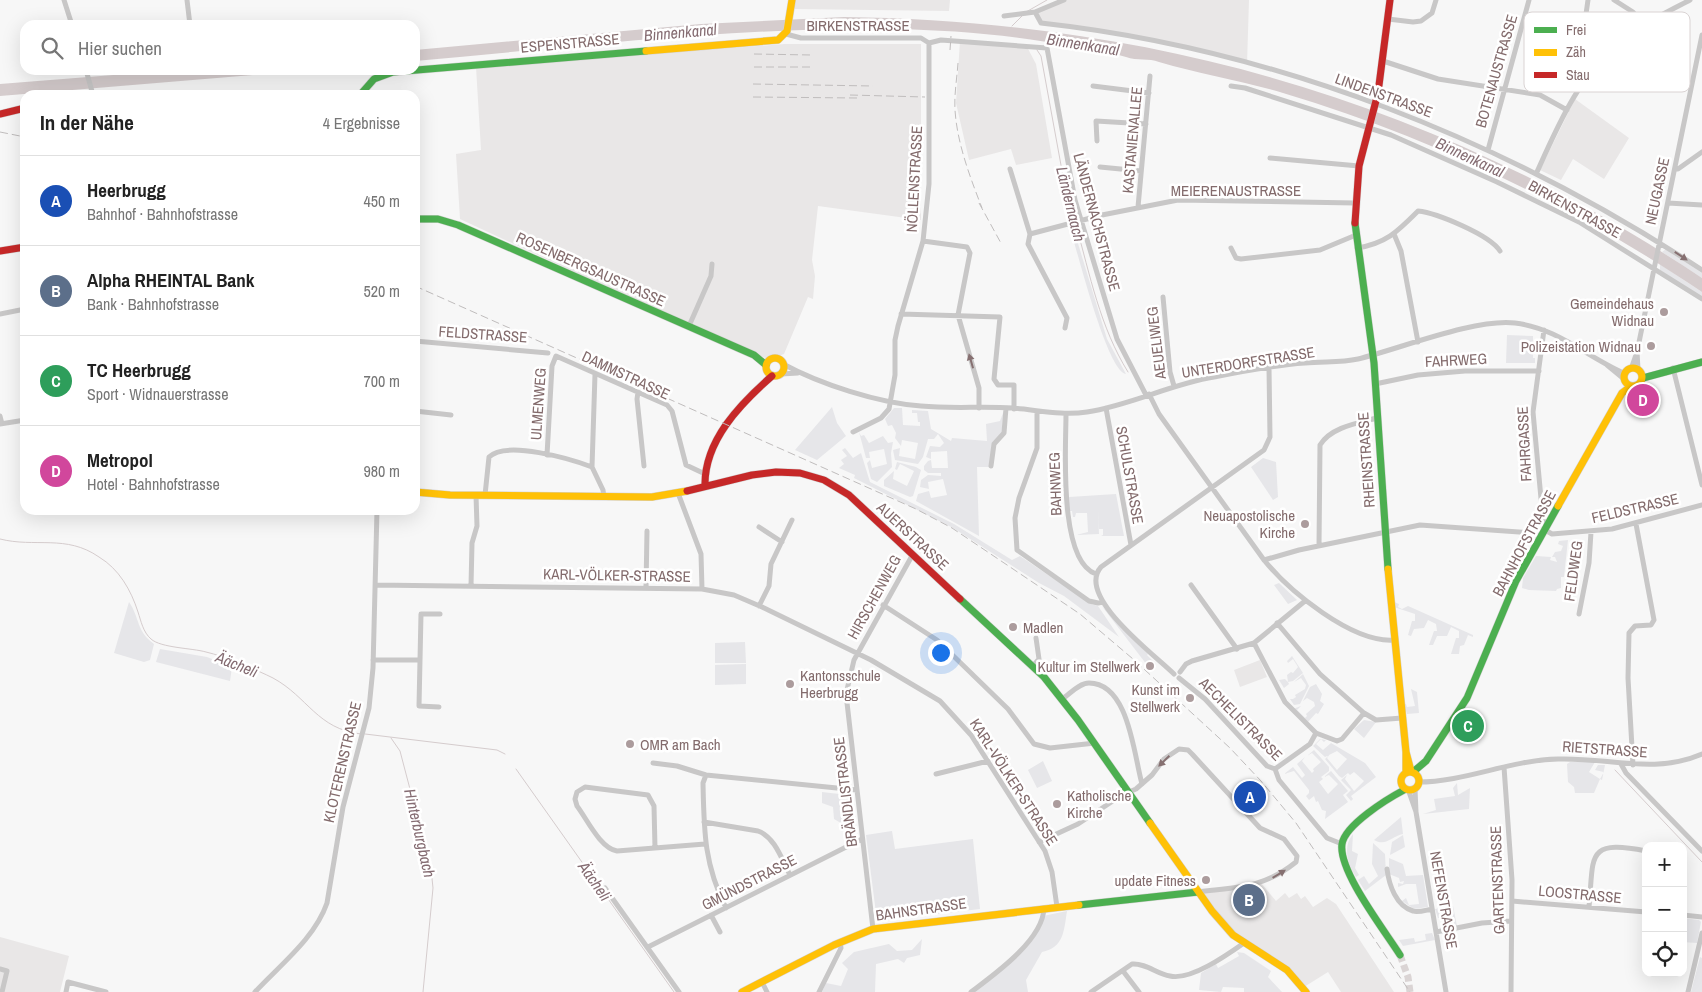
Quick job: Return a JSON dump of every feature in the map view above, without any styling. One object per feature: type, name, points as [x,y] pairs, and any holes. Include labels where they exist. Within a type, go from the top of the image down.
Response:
[{"type":"main road","points":[[784,36],[792,0]]},
{"type":"main road","name":"RHEINSTRASSE","points":[[1390,0],[1375,104],[1359,166],[1355,203],[1357,248],[1373,355],[1394,640],[1406,752],[1409,757],[1410,781]]},
{"type":"main road","name":"ESPENSTRASSE","points":[[420,70],[772,41],[784,36]]},
{"type":"main road","name":"ESPENSTRASSE","points":[[362,90],[375,77],[382,75]]},
{"type":"main road","points":[[0,114],[20,109]]},
{"type":"main road","name":"ROSENBERGSAUSTRASSE","points":[[420,219],[438,219],[458,225],[754,355],[778,359],[783,364]]},
{"type":"main road","points":[[0,251],[20,247]]},
{"type":"main road","name":"ROSENBERGSAUSTRASSE","points":[[754,355],[768,371]]},
{"type":"main road","points":[[705,486],[703,473],[722,434],[738,410],[760,385],[768,371],[771,359]]},
{"type":"main road","points":[[1630,386],[1633,375],[1655,373],[1702,362]]},
{"type":"main road","points":[[768,371],[781,374],[783,364]]},
{"type":"main road","name":"BAHNHOFSTRASSE","points":[[1622,394],[1630,386],[1633,375]]},
{"type":"main road","name":"BAHNHOFSTRASSE","points":[[1410,781],[1460,710],[1512,589],[1633,375]]},
{"type":"main road","name":"AUERSTRASSE","points":[[420,493],[436,495],[652,496],[678,493],[753,475],[783,471],[820,477],[849,495],[1034,666],[1095,743],[1198,892],[1224,926],[1244,943],[1287,970],[1306,992]]},
{"type":"main road","points":[[1400,954],[1350,874],[1344,860],[1342,844],[1348,833],[1410,781]]},
{"type":"main road","name":"BAHNSTRASSE","points":[[742,992],[840,942],[874,929],[1044,908],[1198,892]]},
{"type":"street","points":[[64,0],[70,20]]},
{"type":"street","points":[[187,0],[189,20]]},
{"type":"street","points":[[1004,16],[1035,12],[1064,0]]},
{"type":"street","points":[[1388,19],[1420,21],[1432,13],[1436,0]]},
{"type":"street","points":[[1614,0],[1633,12]]},
{"type":"street","points":[[1668,12],[1690,0]]},
{"type":"street","name":"LINDENSTRASSE","points":[[1035,12],[1040,23],[1097,29],[1192,48],[1375,104],[1537,172],[1702,270]]},
{"type":"street","name":"BOTENAUSTRASSE","points":[[1488,150],[1524,18]]},
{"type":"street","name":"NEUGASSE","points":[[1633,375],[1674,168],[1699,63],[1702,35]]},
{"type":"street","name":"BIRKENSTRASSE","points":[[784,36],[793,38],[921,38],[929,44],[941,40],[1045,48]]},
{"type":"street","name":"NÖLLENSTRASSE","points":[[891,403],[895,375],[895,340],[923,240],[929,184],[929,44]]},
{"type":"street","name":"LÄNDERNACHSTRASSE","points":[[1045,48],[1079,221],[1117,339],[1159,414],[1264,560],[1280,579],[1305,601],[1349,627],[1384,640],[1394,640]]},
{"type":"street","points":[[1382,61],[1438,79],[1524,92]]},
{"type":"street","points":[[87,75],[92,90]]},
{"type":"street","name":"KASTANIENALLEE","points":[[1138,207],[1150,76]]},
{"type":"street","points":[[1093,86],[1149,93]]},
{"type":"street","name":"BIRKENSTRASSE","points":[[1231,86],[1301,104],[1391,135],[1435,154],[1562,214],[1702,299]]},
{"type":"street","points":[[1525,92],[1540,95],[1567,110]]},
{"type":"street","points":[[1537,172],[1578,92]]},
{"type":"street","points":[[1098,141],[1096,121],[1146,124]]},
{"type":"street","points":[[1674,168],[1678,169],[1702,152]]},
{"type":"street","points":[[1270,158],[1359,166]]},
{"type":"street","points":[[1100,167],[1141,171]]},
{"type":"street","points":[[1010,170],[1030,234],[1028,244],[1067,318],[1065,328]]},
{"type":"street","name":"MEIERENAUSTRASSE","points":[[1030,234],[1138,207],[1178,200],[1355,203]]},
{"type":"street","points":[[1668,203],[1702,205]]},
{"type":"street","points":[[1357,248],[1376,245],[1394,234],[1418,211],[1431,212],[1477,234],[1498,247],[1500,251]]},
{"type":"street","points":[[1394,234],[1401,251],[1418,342]]},
{"type":"street","points":[[1231,248],[1236,258],[1241,259],[1320,250],[1356,235]]},
{"type":"street","points":[[923,240],[967,247],[970,253],[958,315],[979,388],[979,408]]},
{"type":"street","points":[[689,326],[711,276],[712,264]]},
{"type":"street","name":"AEUELIWEG","points":[[1164,297],[1170,372],[1174,386]]},
{"type":"street","points":[[0,314],[20,310]]},
{"type":"street","points":[[901,314],[1000,317],[994,379],[998,384],[1014,385],[1014,408]]},
{"type":"street","name":"UNTERDORFSTRASSE","points":[[783,364],[798,373],[891,403],[922,407],[1014,408],[1066,414],[1106,408],[1194,380],[1308,362],[1342,362],[1494,323],[1513,323],[1544,330],[1563,338],[1607,366],[1633,375]]},
{"type":"street","name":"FAHRGASSE","points":[[1544,330],[1534,399],[1534,427],[1544,531]]},
{"type":"street","name":"FELDSTRASSE","points":[[420,341],[548,353]]},
{"type":"street","name":"DAMMSTRASSE","points":[[556,356],[670,408],[686,465],[703,473]]},
{"type":"street","name":"ULMENWEG","points":[[547,455],[552,366],[556,356]]},
{"type":"street","points":[[1096,574],[1101,567],[1254,459],[1267,446],[1270,425],[1269,368]]},
{"type":"street","points":[[1673,368],[1702,485]]},
{"type":"street","name":"FAHRWEG","points":[[1374,384],[1425,374],[1465,371],[1539,371]]},
{"type":"street","name":"UNTERDORFSTRASSE","points":[[781,374],[798,373]]},
{"type":"street","points":[[596,374],[592,467],[603,490],[604,497]]},
{"type":"street","points":[[638,392],[637,399],[644,466]]},
{"type":"street","points":[[854,432],[887,413],[891,403]]},
{"type":"street","points":[[991,466],[994,444],[1004,433],[1006,408]]},
{"type":"street","name":"SCHULSTRASSE","points":[[1106,408],[1131,546]]},
{"type":"street","points":[[420,412],[452,415]]},
{"type":"street","points":[[1037,412],[1037,448],[1021,492],[1015,518],[1017,550],[1089,601],[1103,602]]},
{"type":"street","name":"BAHNWEG","points":[[1066,414],[1065,484],[1069,524],[1084,566],[1090,572],[1096,574]]},
{"type":"street","points":[[0,416],[1,424],[20,421]]},
{"type":"street","points":[[1320,546],[1320,445],[1324,439],[1337,430],[1377,418]]},
{"type":"street","points":[[485,495],[488,461],[494,452],[508,450],[547,455],[592,467]]},
{"type":"street","points":[[678,493],[701,554],[702,589]]},
{"type":"street","points":[[471,586],[472,543],[477,526],[476,495]]},
{"type":"street","name":"FELDSTRASSE","points":[[1264,560],[1270,557],[1385,533],[1404,527],[1429,524],[1532,533],[1544,531],[1552,534],[1591,532],[1636,524],[1702,505]]},
{"type":"street","name":"KLOTERENSTRASSE","points":[[255,992],[307,936],[323,914],[331,885],[345,798],[369,708],[373,660],[377,515]]},
{"type":"street","points":[[759,606],[769,586],[771,564],[792,520]]},
{"type":"street","points":[[1633,765],[1628,678],[1629,633],[1635,626],[1651,625],[1654,620],[1636,524]]},
{"type":"street","points":[[759,527],[782,542]]},
{"type":"street","points":[[646,588],[647,531]]},
{"type":"street","name":"FELDWEG","points":[[1579,614],[1590,564],[1591,532]]},
{"type":"street","name":"HIRSCHENWEG","points":[[857,653],[913,554]]},
{"type":"street","name":"AECHELISTRASSE","points":[[1096,574],[1096,588],[1103,602],[1119,623],[1205,699],[1267,766],[1275,769],[1279,780],[1328,838],[1342,844]]},
{"type":"street","name":"KARL-VÖLKER-STRASSE","points":[[375,585],[702,589],[734,595],[759,606],[857,653],[940,701],[971,735],[1040,842],[1052,870],[1057,907]]},
{"type":"street","points":[[1191,585],[1236,649]]},
{"type":"street","points":[[1178,675],[1186,664],[1254,643],[1305,601]]},
{"type":"street","points":[[883,605],[938,640],[1008,709],[1034,744],[1050,748],[1095,743]]},
{"type":"street","points":[[439,707],[419,706],[421,614],[440,614]]},
{"type":"street","points":[[1277,623],[1322,676],[1364,713],[1376,720],[1402,718]]},
{"type":"street","points":[[1034,666],[1039,659],[1036,638]]},
{"type":"street","points":[[1254,643],[1280,695],[1316,733],[1337,741],[1364,713]]},
{"type":"street","name":"BRÄNDLISTRASSE","points":[[857,653],[851,666],[846,694],[874,929]]},
{"type":"street","points":[[373,660],[420,660]]},
{"type":"street","points":[[1062,699],[1082,685],[1089,683],[1098,685],[1110,693],[1118,702],[1127,720],[1142,784]]},
{"type":"street","points":[[1275,769],[1310,744],[1316,733]]},
{"type":"street","points":[[1040,842],[1078,824],[1142,784],[1152,775],[1164,759],[1176,750],[1188,750],[1260,828],[1284,839],[1297,856],[1296,862],[1286,870],[1261,883],[1198,892]]},
{"type":"street","name":"RIETSTRASSE","points":[[1410,781],[1464,776],[1504,767],[1556,759],[1590,759],[1633,765],[1670,763],[1702,754]]},
{"type":"street","points":[[936,774],[988,761]]},
{"type":"street","points":[[653,763],[678,766],[706,775],[857,790]]},
{"type":"street","points":[[1622,764],[1626,774],[1702,851]]},
{"type":"street","name":"GARTENSTRASSE","points":[[1504,767],[1512,901],[1511,992]]},
{"type":"street","points":[[706,775],[703,783],[705,844],[711,874],[726,908]]},
{"type":"street","name":"NEFENSTRASSE","points":[[1410,781],[1446,992]]},
{"type":"street","points":[[655,848],[654,806],[648,795],[585,787],[577,792],[575,799],[577,806],[609,849],[618,851],[705,844]]},
{"type":"street","points":[[704,822],[766,835],[790,875]]},
{"type":"street","name":"GMÜNDSTRASSE","points":[[648,947],[862,839]]},
{"type":"street","points":[[1589,907],[1593,862],[1599,851],[1605,847],[1642,850]]},
{"type":"street","points":[[1387,869],[1391,889],[1408,909],[1417,912],[1432,909]]},
{"type":"street","points":[[605,888],[679,992]]},
{"type":"street","name":"LOOSTRASSE","points":[[1512,901],[1642,912]]},
{"type":"street","points":[[971,992],[1030,940],[1042,923],[1044,908]]},
{"type":"street","points":[[711,915],[720,932]]},
{"type":"street","points":[[1687,915],[1702,917]]},
{"type":"street","points":[[1436,932],[1482,923],[1511,920]]},
{"type":"street","points":[[1688,992],[1702,933]]},
{"type":"street","points":[[819,992],[841,948],[840,942]]},
{"type":"street","points":[[1092,992],[1134,963],[1171,977],[1188,975],[1244,943]]},
{"type":"street","points":[[0,969],[7,971],[2,992]]},
{"type":"street","points":[[1123,971],[1139,992]]},
{"type":"street","points":[[66,992],[68,982],[106,992]]},
{"type":"street","points":[[762,982],[767,992]]},
{"type":"shaded area","points":[[795,0],[950,0],[949,11],[795,9]]},
{"type":"shaded area","points":[[1064,0],[1249,0],[1247,64],[1192,48],[1041,23],[1035,12]]},
{"type":"shaded area","points":[[960,41],[1026,45],[1036,64],[1052,158],[1016,165],[1011,149],[969,160],[956,103]]},
{"type":"shaded area","points":[[785,44],[921,44],[921,220],[818,206],[812,260],[815,276],[813,299],[808,297],[784,354],[771,359],[754,355],[460,219],[456,154],[481,150],[476,67]]},
{"type":"shaded area","points":[[1575,99],[1629,138],[1604,179],[1573,159],[1561,180],[1540,170]]},
{"type":"shaded area","points":[[1073,227],[1107,339],[1126,374],[1118,368],[1102,332],[1070,228]]},
{"type":"shaded area","points":[[1666,249],[1702,273],[1702,278],[1662,252]]},
{"type":"shaded area","points":[[1660,264],[1702,292],[1702,298],[1660,270]]},
{"type":"shaded area","points":[[1507,335],[1533,336],[1533,358],[1535,358],[1535,363],[1506,363]]},
{"type":"shaded area","points":[[832,407],[837,423],[846,436],[817,460],[795,450]]},
{"type":"shaded area","points":[[894,408],[902,408],[903,425],[920,426],[917,413],[912,413],[912,410],[928,411],[931,429],[951,441],[952,438],[987,441],[986,424],[1000,421],[1003,413],[1002,435],[993,442],[989,467],[977,467],[979,536],[916,501],[918,494],[929,491],[931,498],[947,495],[943,479],[928,482],[929,489],[920,487],[921,480],[928,475],[941,476],[941,473],[928,473],[924,470],[924,466],[928,461],[931,460],[932,468],[948,468],[947,451],[931,452],[931,459],[926,457],[930,446],[940,447],[944,443],[938,434],[934,439],[928,439],[923,457],[918,464],[895,460],[893,450],[900,448],[899,456],[915,459],[918,443],[902,440],[901,446],[895,438],[896,433],[892,425],[888,426],[885,419]]},
{"type":"shaded area","points":[[859,432],[861,436],[864,435],[869,443],[883,436],[888,443],[893,442],[891,453],[892,467],[877,482],[871,479],[867,463],[870,460],[872,468],[887,464],[884,449],[869,452],[870,458],[866,458]]},
{"type":"shaded area","points":[[845,448],[853,458],[861,453],[870,482],[954,524],[1012,560],[1020,556],[1091,604],[1098,606],[1119,637],[1064,596],[1039,583],[953,528],[854,478],[855,475],[839,468],[844,464],[841,460],[847,456],[842,450]]},
{"type":"shaded area","points":[[1263,458],[1276,462],[1278,497],[1273,500],[1251,467]]},
{"type":"shaded area","points":[[897,462],[921,470],[913,496],[910,497],[884,486],[884,480],[894,471],[893,479],[907,486],[914,471],[900,464],[897,470],[895,469]]},
{"type":"shaded area","points":[[1116,494],[1124,536],[1101,536],[1103,535],[1103,529],[1099,529],[1098,509],[1099,534],[1076,535],[1088,532],[1087,513],[1076,513],[1075,517],[1073,517],[1072,511],[1069,511],[1069,497]]},
{"type":"shaded area","points":[[1568,540],[1564,577],[1561,577],[1561,588],[1556,591],[1522,588],[1523,578],[1536,556],[1551,557],[1550,560],[1557,562],[1555,557],[1552,557],[1555,552],[1561,551],[1563,546],[1558,544],[1559,541]]},
{"type":"shaded area","points":[[1279,583],[1297,600],[1288,604],[1274,585]]},
{"type":"shaded area","points":[[129,602],[141,629],[154,644],[150,660],[144,662],[114,653]]},
{"type":"shaded area","points":[[1394,602],[1399,604],[1398,607],[1402,609],[1408,606],[1473,635],[1473,637],[1468,635],[1464,645],[1460,646],[1459,654],[1451,654],[1456,638],[1459,638],[1459,631],[1451,627],[1447,636],[1437,636],[1433,645],[1429,645],[1434,631],[1437,631],[1436,624],[1428,620],[1424,628],[1414,629],[1411,636],[1408,635],[1412,621],[1415,621],[1415,614],[1394,607]]},
{"type":"shaded area","points":[[1101,605],[1148,654],[1156,664],[1154,667],[1149,663],[1147,665]]},
{"type":"shaded area","points":[[745,642],[746,663],[715,663],[715,643]]},
{"type":"shaded area","points":[[160,649],[207,657],[232,667],[230,681],[156,662]]},
{"type":"shaded area","points":[[1292,656],[1303,673],[1293,681],[1288,682],[1287,675],[1291,672],[1293,673],[1298,667],[1293,659],[1288,663],[1287,661]]},
{"type":"shaded area","points":[[1260,660],[1267,677],[1240,687],[1234,670]]},
{"type":"shaded area","points":[[746,664],[746,684],[715,685],[715,665]]},
{"type":"shaded area","points":[[1303,674],[1309,686],[1300,704],[1294,705],[1290,699],[1296,697],[1295,695],[1305,689],[1306,685],[1301,678],[1294,682]]},
{"type":"shaded area","points":[[1285,679],[1289,684],[1284,688],[1279,680]]},
{"type":"shaded area","points":[[1316,684],[1322,694],[1320,701],[1324,704],[1318,714],[1316,713],[1307,723],[1293,709],[1301,706],[1297,710],[1305,718],[1307,716],[1306,714],[1315,706],[1314,702],[1307,698],[1303,701],[1310,687]]},
{"type":"shaded area","points":[[1411,689],[1417,692],[1419,713],[1407,714],[1404,704],[1407,707],[1415,706]]},
{"type":"shaded area","points":[[1364,720],[1376,722],[1364,738],[1354,729]]},
{"type":"shaded area","points":[[1320,739],[1316,744],[1323,750],[1331,743],[1365,763],[1376,777],[1351,796],[1353,799],[1351,801],[1346,795],[1351,790],[1341,780],[1347,775],[1345,779],[1354,791],[1364,781],[1354,772],[1350,775],[1348,773],[1342,778],[1339,776],[1325,759],[1329,755],[1325,757],[1313,746]],"holes":[[[1337,751],[1347,759],[1337,770],[1327,758]]]},
{"type":"shaded area","points":[[1314,750],[1329,767],[1329,771],[1321,777],[1323,779],[1319,782],[1328,794],[1338,784],[1329,775],[1324,777],[1331,771],[1348,791],[1343,795],[1348,802],[1325,819],[1326,811],[1322,810],[1314,796],[1309,800],[1306,796],[1309,790],[1294,771],[1284,774],[1293,767],[1302,778],[1305,775],[1297,764],[1305,757],[1302,761],[1312,773],[1313,769],[1321,762],[1312,753],[1307,756]]},
{"type":"shaded area","points":[[1043,761],[1052,781],[1037,788],[1028,770]]},
{"type":"shaded area","points":[[1570,762],[1595,762],[1589,772],[1600,779],[1594,793],[1575,793],[1574,787],[1568,782],[1567,764]]},
{"type":"shaded area","points":[[1598,765],[1605,765],[1604,772],[1595,770]]},
{"type":"shaded area","points":[[1457,783],[1458,795],[1470,788],[1469,809],[1423,814],[1436,810],[1434,799],[1455,796],[1453,788]]},
{"type":"shaded area","points":[[822,792],[848,795],[853,799],[854,827],[851,829],[834,819],[833,807],[822,803]]},
{"type":"shaded area","points":[[1401,817],[1403,834],[1386,842],[1374,840]]},
{"type":"shaded area","points":[[892,831],[895,849],[973,839],[980,909],[877,921],[866,835]]},
{"type":"shaded area","points":[[1353,834],[1352,851],[1358,854],[1355,868],[1359,875],[1356,877],[1347,856],[1348,844]]},
{"type":"shaded area","points":[[1403,835],[1405,847],[1390,855],[1392,842]]},
{"type":"shaded area","points":[[1373,843],[1385,854],[1386,875],[1365,891],[1358,880],[1364,876],[1369,884],[1378,876],[1372,864]]},
{"type":"shaded area","points":[[1389,858],[1403,864],[1406,876],[1423,875],[1428,907],[1414,909],[1402,901],[1406,898],[1409,905],[1419,904],[1416,884],[1406,884],[1398,887],[1398,883],[1403,884],[1404,881],[1400,882],[1399,878],[1389,874]]},
{"type":"shaded area","points":[[1261,883],[1276,901],[1285,893],[1289,898],[1297,893],[1301,899],[1305,896],[1313,907],[1327,898],[1336,904],[1394,992],[1341,992],[1328,972],[1304,987],[1297,978],[1244,943],[1198,892]]},
{"type":"shaded area","points":[[1453,906],[1457,926],[1451,928],[1448,916],[1438,918],[1435,909]]},
{"type":"shaded area","points":[[1067,911],[1062,937],[1055,947],[1042,952],[1026,980],[1028,992],[971,992],[1027,943],[1043,916]]},
{"type":"shaded area","points":[[1687,918],[1701,922],[1697,943],[1687,942]]},
{"type":"shaded area","points":[[1432,933],[1435,940],[1403,946],[1399,940],[1414,938],[1415,942],[1426,940],[1425,934]]},
{"type":"shaded area","points":[[0,937],[69,956],[60,992],[0,992]]},
{"type":"shaded area","points":[[922,939],[920,955],[907,958],[904,963],[898,959],[876,964],[875,992],[822,992],[826,983],[841,986],[848,969],[842,963],[854,952],[889,944],[897,951],[912,950]]},
{"type":"shaded area","points":[[1237,952],[1244,953],[1271,971],[1268,977],[1282,992],[1244,992],[1244,988],[1223,987],[1221,992],[1199,990],[1201,973],[1216,964],[1218,968],[1239,956]]},
{"type":"shaded area","points":[[1700,957],[1702,958],[1702,992],[1691,992]]},
{"type":"water","name":"Binnenkanal","points":[[844,17],[960,22],[1073,35],[1184,55],[1292,84],[1398,120],[1502,164],[1603,217],[1702,278],[1702,292],[1653,260],[1552,203],[1447,153],[1394,131],[1283,93],[1155,61],[1134,59],[1006,36],[893,29],[773,31],[594,44],[420,61],[420,50],[701,24]]},
{"type":"water","points":[[113,75],[252,75],[72,90],[20,90],[20,94],[0,96],[0,84]]},
{"type":"waterway","points":[[1026,12],[1047,0]]},
{"type":"waterway","points":[[1012,26],[1022,16]]},
{"type":"waterway","name":"Ländernaach","points":[[1037,50],[1041,56],[1065,187],[1075,221]]},
{"type":"waterway","name":"Ländernaach","points":[[1076,225],[1103,319],[1118,355],[1128,372]]},
{"type":"waterway","name":"Äächeli","points":[[0,539],[62,544],[87,550],[106,562],[118,574],[132,596],[144,630],[151,639],[169,646],[213,654],[258,671],[285,686],[323,719],[334,726],[361,734]]},
{"type":"waterway","name":"Äächeli","points":[[365,734],[497,750],[505,754]]},
{"type":"waterway","name":"Hinterburgbach","points":[[391,738],[400,751],[431,869],[433,888],[423,992]]},
{"type":"waterway","name":"Äächeli","points":[[516,769],[674,992]]},
{"type":"waterway","name":"Ländernaach","points":[[1615,770],[1702,862]]},
{"type":"tunnel","points":[[1400,955],[1408,977],[1410,992]]},
{"type":"railway","points":[[950,50],[951,36]]},
{"type":"railway","points":[[754,54],[811,55]]},
{"type":"railway","points":[[958,63],[955,98],[958,135],[982,208]]},
{"type":"railway","points":[[754,67],[811,67]]},
{"type":"railway","points":[[753,84],[873,86]]},
{"type":"railway","points":[[850,95],[925,97]]},
{"type":"railway","points":[[753,97],[857,98]]},
{"type":"railway","points":[[0,132],[20,136]]},
{"type":"railway","points":[[979,203],[1002,245]]},
{"type":"railway","points":[[420,288],[916,509],[952,528],[1080,614],[1133,659],[1230,748],[1261,781],[1296,823],[1410,992]]},
{"type":"traffic: fast","points":[[420,70],[646,51]]},
{"type":"traffic: fast","points":[[364,90],[374,79],[385,75]]},
{"type":"traffic: fast","points":[[420,219],[438,219],[458,225],[754,355],[766,365]]},
{"type":"traffic: fast","points":[[1355,223],[1374,363],[1388,569]]},
{"type":"traffic: fast","points":[[1643,378],[1702,362]]},
{"type":"traffic: fast","points":[[1413,772],[1426,761],[1467,698],[1516,581],[1558,506]]},
{"type":"traffic: fast","points":[[960,599],[1044,677],[1078,720],[1150,823]]},
{"type":"traffic: fast","points":[[1400,955],[1355,885],[1347,869],[1342,844],[1345,837],[1358,821],[1404,790]]},
{"type":"traffic: fast","points":[[1079,905],[1198,892]]},
{"type":"traffic: slow","points":[[646,51],[778,40],[787,31],[792,0]]},
{"type":"traffic: slow","points":[[775,358],[783,363],[784,367],[779,375],[775,376],[767,371],[766,367],[771,359],[775,358]]},
{"type":"traffic: slow","points":[[1633,368],[1639,371],[1642,377],[1639,383],[1633,386],[1627,383],[1624,377],[1627,371],[1633,368]]},
{"type":"traffic: slow","points":[[1558,506],[1622,393],[1630,387]]},
{"type":"traffic: slow","points":[[420,492],[450,495],[652,497],[687,491]]},
{"type":"traffic: slow","points":[[1388,569],[1406,752],[1406,773]]},
{"type":"traffic: slow","points":[[1406,752],[1411,771]]},
{"type":"traffic: slow","points":[[1410,772],[1416,775],[1419,781],[1416,787],[1410,790],[1404,787],[1401,781],[1404,775],[1410,772]]},
{"type":"traffic: slow","points":[[1150,823],[1212,911],[1233,935],[1287,970],[1306,992]]},
{"type":"traffic: slow","points":[[742,992],[834,945],[873,929],[1079,905]]},
{"type":"traffic: jam","points":[[1355,223],[1359,166],[1378,93],[1390,0]]},
{"type":"traffic: jam","points":[[0,114],[20,109]]},
{"type":"traffic: jam","points":[[0,251],[20,248]]},
{"type":"traffic: jam","points":[[705,486],[706,470],[717,439],[736,411],[772,376]]},
{"type":"traffic: jam","points":[[687,491],[752,475],[776,472],[800,473],[824,480],[849,495],[960,599]]},
{"type":"place","name":"Gemeindehaus Widnau","points":[[1664,312]]},
{"type":"place","name":"Polizeistation Widnau","points":[[1651,346]]},
{"type":"place","name":"Metropol","points":[[1643,400]]},
{"type":"place","name":"Neuapostolische Kirche","points":[[1305,524]]},
{"type":"place","name":"Madlen","points":[[1013,627]]},
{"type":"place","name":"Kultur im Stellwerk","points":[[1150,666]]},
{"type":"place","name":"Kantonsschule Heerbrugg","points":[[790,684]]},
{"type":"place","name":"Kunst im Stellwerk","points":[[1190,698]]},
{"type":"place","name":"TC Heerbrugg","points":[[1468,726]]},
{"type":"place","name":"OMR am Bach","points":[[630,744]]},
{"type":"place","name":"Heerbrugg","points":[[1250,797]]},
{"type":"place","name":"Katholische Kirche","points":[[1057,804]]},
{"type":"place","name":"update Fitness","points":[[1206,880]]},
{"type":"place","name":"Alpha RHEINTAL Bank","points":[[1249,900]]}]
